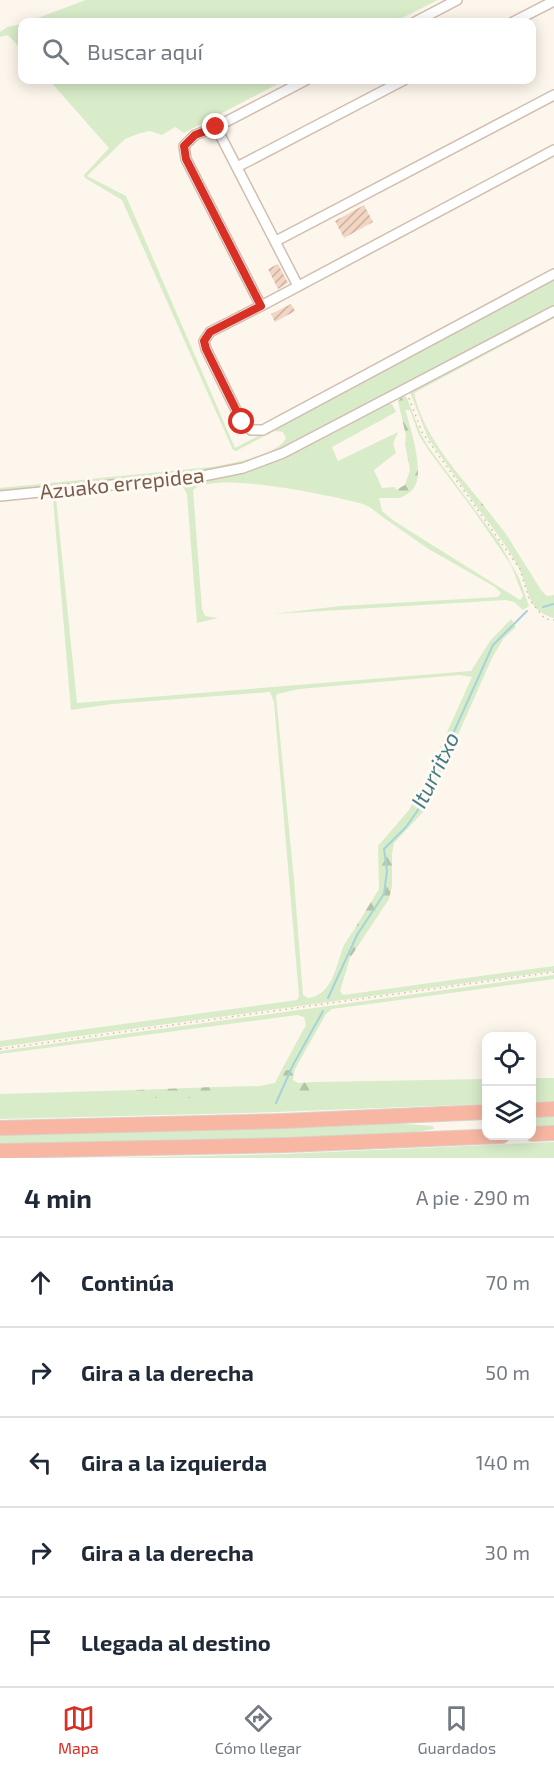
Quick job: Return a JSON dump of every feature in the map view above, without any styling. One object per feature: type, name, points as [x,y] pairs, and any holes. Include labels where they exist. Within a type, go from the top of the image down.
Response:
[{"type":"highway","points":[[536,1110],[554,1109]]},
{"type":"highway","points":[[0,1128],[284,1121],[482,1112]]},
{"type":"highway","points":[[536,1134],[554,1133]]},
{"type":"highway","points":[[0,1151],[286,1145],[482,1137]]},
{"type":"street","points":[[423,18],[458,0]]},
{"type":"street","points":[[521,18],[554,1]]},
{"type":"street","points":[[261,306],[186,159],[184,146],[195,135],[216,127],[298,84]]},
{"type":"street","points":[[237,167],[396,84]]},
{"type":"street","points":[[276,241],[554,94]]},
{"type":"street","points":[[216,127],[298,286]]},
{"type":"street","points":[[554,150],[210,332],[204,341],[242,422],[251,430],[263,430],[554,274]]},
{"type":"street","name":"Azuako errepidea","points":[[0,496],[203,476],[243,468],[284,453],[554,311]]},
{"type":"path","points":[[406,389],[422,432],[520,569],[529,599],[545,619],[554,620]]},
{"type":"path","points":[[0,1049],[554,972]]},
{"type":"green space","points":[[86,0],[438,0],[402,18],[38,18]]},
{"type":"green space","points":[[18,25],[18,46],[8,35],[0,37],[0,32],[7,27]]},
{"type":"green space","points":[[53,84],[277,84],[184,133],[175,127],[162,135],[150,131],[125,139],[87,176],[126,196],[235,448],[554,280],[554,307],[269,455],[246,464],[213,471],[0,492],[0,488],[219,466],[264,454],[282,444],[286,438],[283,432],[274,431],[236,451],[233,450],[122,200],[85,178],[84,175],[109,148]]},
{"type":"green space","points":[[554,315],[554,318],[414,393],[432,438],[481,502],[477,507],[428,438],[410,392]]},
{"type":"green space","points":[[404,395],[429,448],[499,542],[519,578],[529,606],[523,610],[514,602],[506,600],[273,614],[341,606],[498,597],[501,593],[495,587],[427,548],[363,504],[275,486],[225,483],[205,485],[193,490],[202,609],[205,616],[218,618],[197,623],[187,494],[183,487],[173,485],[62,496],[56,498],[77,703],[471,671],[490,641],[511,619],[516,627],[504,638],[493,656],[424,811],[394,843],[392,854],[378,846],[409,810],[472,677],[459,675],[299,689],[277,694],[303,995],[308,998],[316,996],[328,985],[336,970],[344,945],[355,928],[348,955],[350,958],[340,991],[343,995],[554,966],[554,971],[0,1047],[0,1041],[297,1000],[299,996],[274,702],[270,692],[112,704],[71,710],[53,499],[50,497],[0,501],[0,498],[234,474],[285,456],[387,403],[392,404],[396,412],[332,447],[338,461],[398,432],[393,444],[396,453],[374,470],[382,488],[395,487],[400,498],[379,498],[382,511],[394,521],[520,600],[523,596],[511,565],[429,451],[419,435],[410,410],[405,410],[402,397]]},
{"type":"green space","points":[[402,397],[417,455],[418,478],[411,492],[400,498],[396,490],[405,485],[410,470],[405,444],[406,436],[398,401]]},
{"type":"green space","points":[[481,502],[506,534],[504,543],[477,507]]},
{"type":"green space","points":[[506,534],[541,590],[547,596],[554,595],[554,618],[539,611],[531,601],[519,569],[504,543]]},
{"type":"green space","points":[[378,846],[392,854],[392,886],[389,899],[350,958],[348,955],[355,928],[379,889]]},
{"type":"green space","points":[[554,975],[554,979],[332,1009],[326,1014],[295,1069],[281,1071],[306,1025],[304,1017],[297,1015],[0,1054],[0,1051]]},
{"type":"green space","points":[[295,1069],[293,1080],[298,1083],[315,1082],[323,1090],[315,1096],[298,1098],[275,1083],[281,1071]]},
{"type":"green space","points":[[536,1078],[554,1078],[554,1101],[536,1102]]},
{"type":"green space","points":[[482,1079],[482,1104],[0,1119],[0,1094],[136,1090],[140,1098],[204,1098],[214,1094],[214,1087],[260,1086],[275,1083],[291,1090],[322,1090],[315,1082]]},
{"type":"green space","points":[[214,1087],[215,1094],[204,1098],[140,1098],[136,1090]]},
{"type":"green space","points":[[554,1115],[554,1127],[536,1128],[536,1116]]},
{"type":"green space","points":[[391,1123],[433,1126],[434,1129],[397,1135],[0,1146],[0,1134]]},
{"type":"green space","points":[[554,1142],[554,1158],[114,1158],[285,1154]]},
{"type":"building","points":[[364,205],[373,222],[344,238],[335,221]]},
{"type":"building","points":[[278,264],[288,283],[278,289],[268,269]]},
{"type":"building","points":[[291,304],[295,311],[275,322],[271,314]]},
{"type":"waterway","name":"Iturritxo","points":[[543,607],[554,604]]},
{"type":"waterway","name":"Iturritxo","points":[[328,998],[357,935],[384,894],[387,871],[384,849],[406,827],[420,807],[493,645],[527,611]]},
{"type":"waterway","name":"Iturritxo","points":[[276,1103],[293,1065],[323,1011]]},
{"type":"route","points":[[216,127],[195,135],[184,146],[186,159],[261,306],[210,332],[204,341],[242,422]]}]
